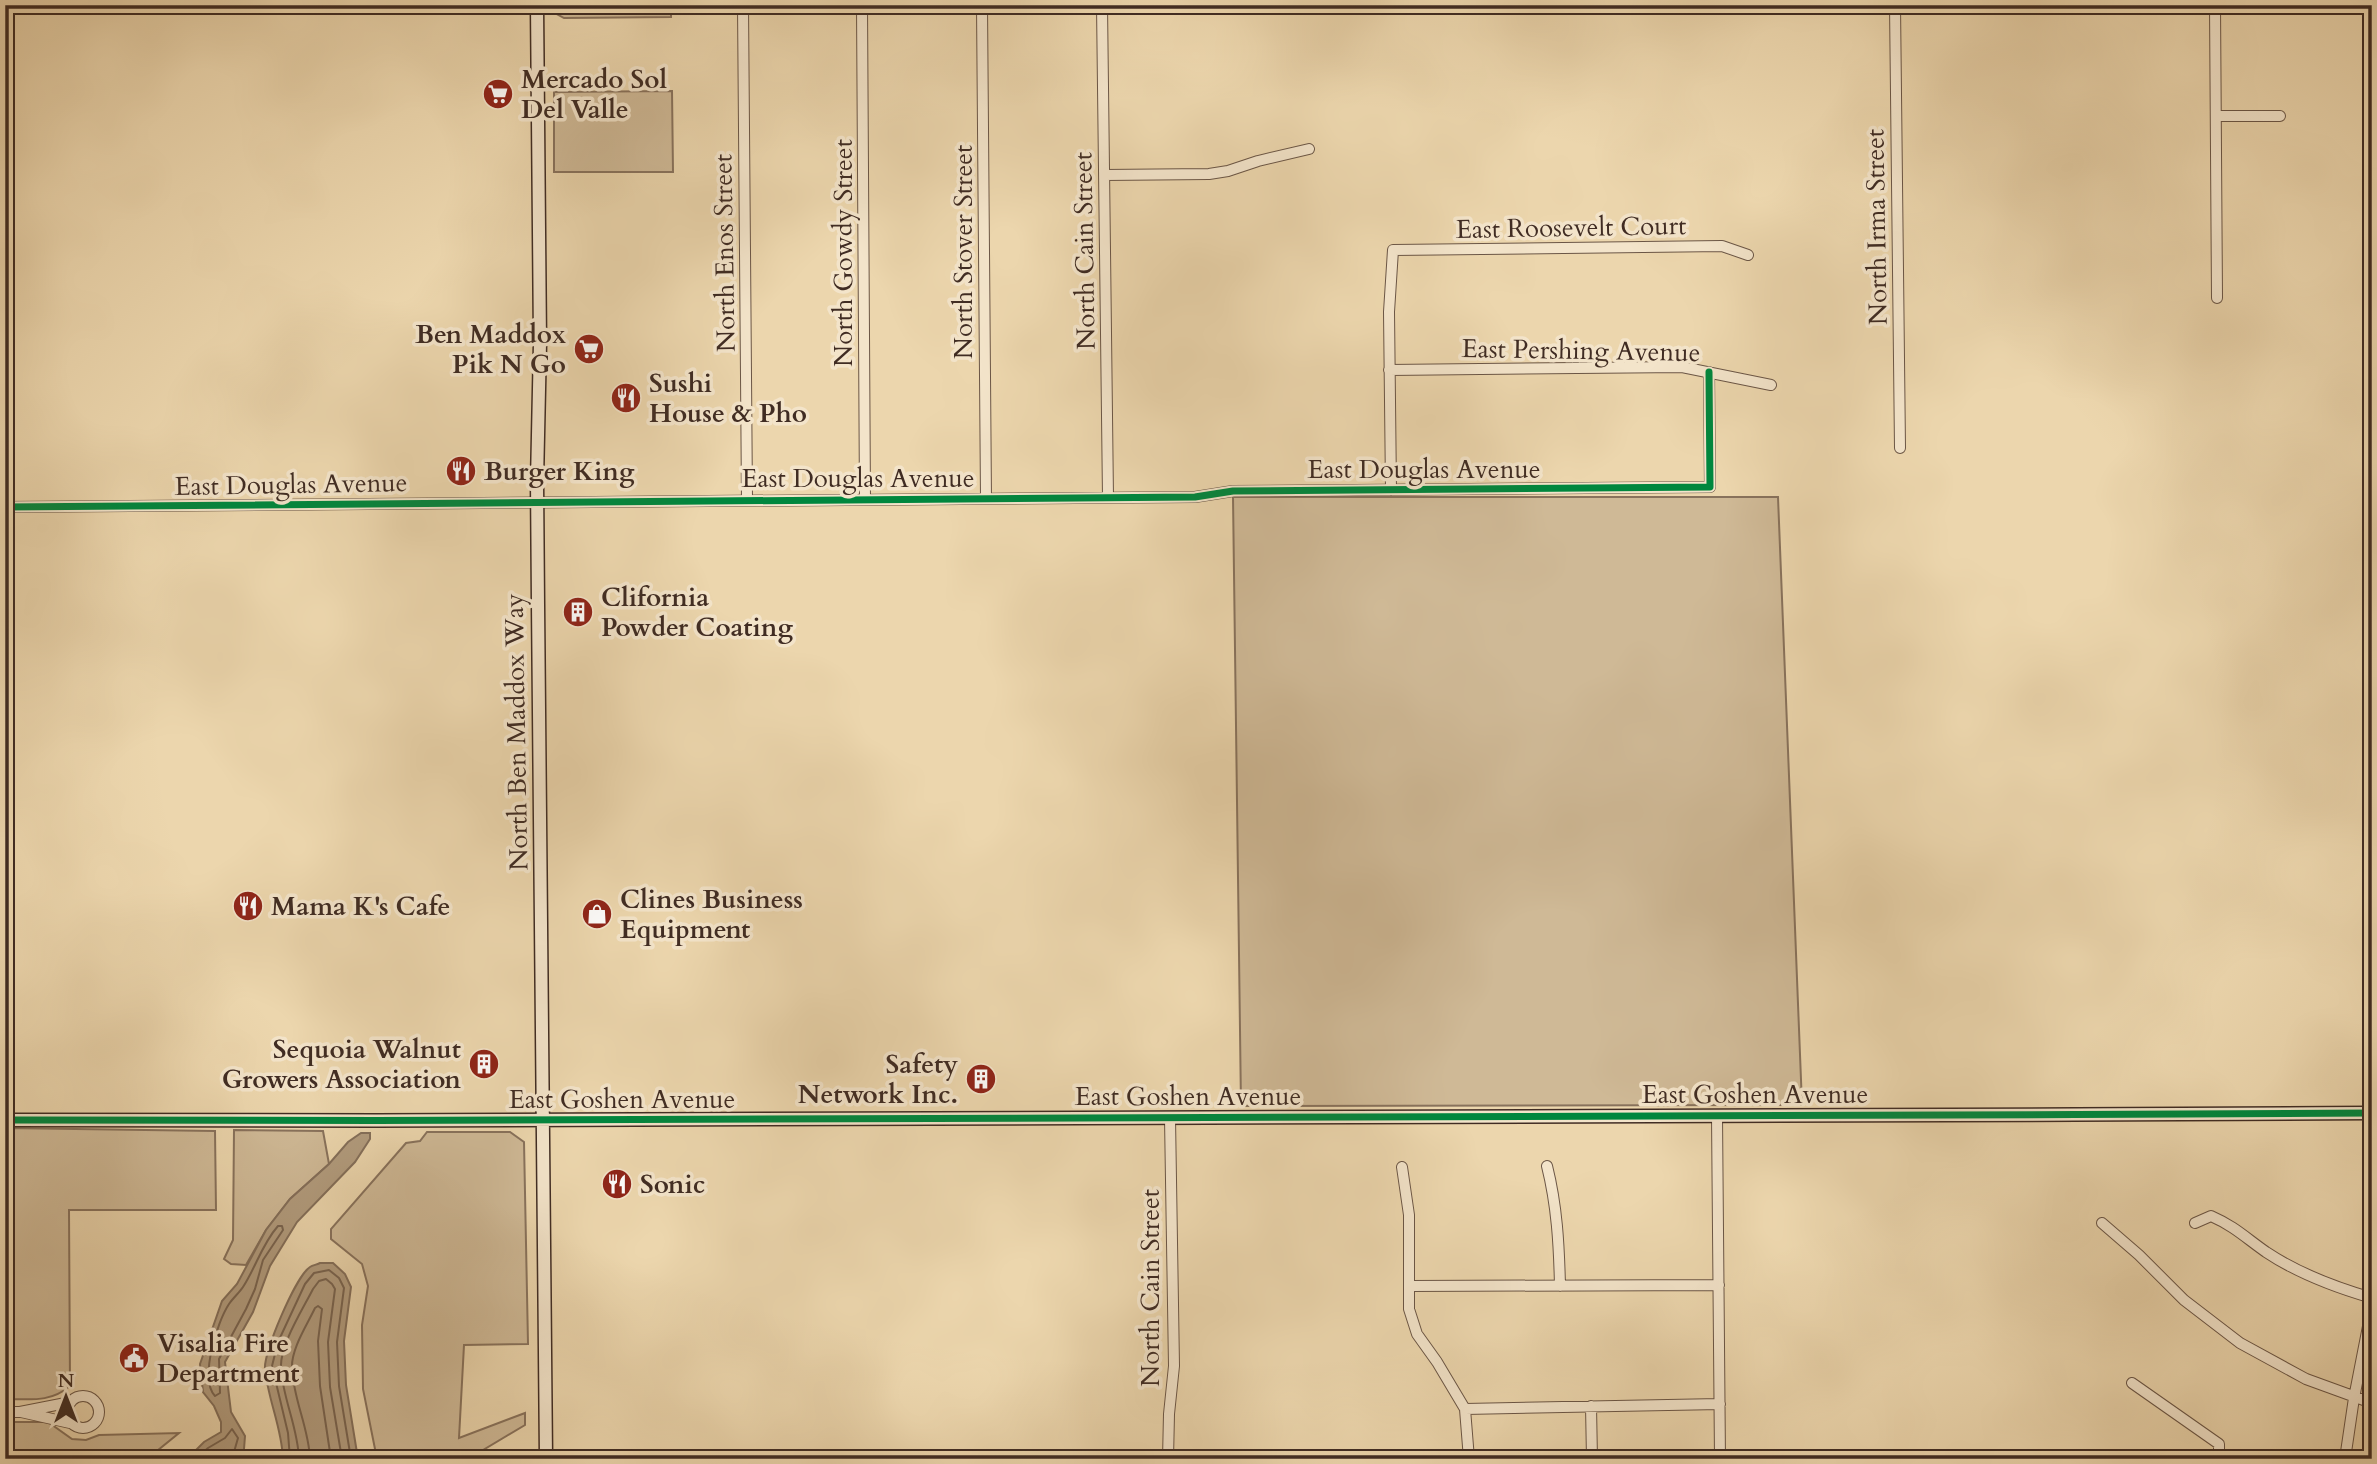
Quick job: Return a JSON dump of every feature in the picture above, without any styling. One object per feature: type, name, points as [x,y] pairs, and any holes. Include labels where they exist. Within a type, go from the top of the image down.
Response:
[{"type":"street","name":"North Ben Maddox Way","points":[[537,5],[540,350],[537,502],[546,1459]]},
{"type":"street","name":"North Enos Street","points":[[743,5],[747,500]]},
{"type":"street","name":"North Gowdy Street","points":[[862,5],[865,500]]},
{"type":"street","name":"North Stover Street","points":[[982,5],[986,499]]},
{"type":"street","name":"North Cain Street","points":[[1102,5],[1108,497]]},
{"type":"street","name":"North Irma Street","points":[[1895,5],[1900,447]]},
{"type":"street","points":[[2215,5],[2217,298]]},
{"type":"street","points":[[2216,116],[2280,116]]},
{"type":"street","points":[[1104,175],[1209,174],[1308,149]]},
{"type":"street","name":"East Roosevelt Court","points":[[1389,370],[1393,250],[1722,246],[1748,255]]},
{"type":"street","name":"East Pershing Avenue","points":[[1389,370],[1682,367],[1771,385]]},
{"type":"street","points":[[1389,370],[1391,490]]},
{"type":"street","name":"East Douglas Avenue","points":[[5,507],[1195,497],[1233,491],[1710,487],[1709,372]]},
{"type":"street","name":"East Goshen Avenue","points":[[5,1120],[778,1121],[2372,1112]]},
{"type":"street","points":[[1717,1116],[1720,1459]]},
{"type":"street","name":"North Cain Street","points":[[1168,1459],[1174,1366],[1170,1118]]},
{"type":"street","points":[[1547,1166],[1555,1197],[1560,1286]]},
{"type":"street","points":[[1402,1167],[1409,1215],[1409,1309],[1417,1334],[1465,1409],[1469,1459]]},
{"type":"street","points":[[2195,1223],[2211,1216],[2233,1226],[2265,1251],[2299,1272],[2336,1288],[2372,1298]]},
{"type":"street","points":[[2102,1223],[2184,1300],[2240,1343],[2306,1380],[2372,1404]]},
{"type":"street","points":[[1410,1286],[1719,1285]]},
{"type":"street","points":[[2345,1459],[2372,1306]]},
{"type":"street","points":[[2132,1382],[2219,1444],[2219,1459]]},
{"type":"street","points":[[5,1412],[20,1412],[88,1397],[96,1403],[99,1414],[96,1422],[79,1428],[70,1423],[20,1412]]},
{"type":"street","points":[[70,1423],[67,1410],[71,1402]]},
{"type":"street","points":[[1465,1409],[1720,1404]]},
{"type":"street","points":[[1591,1406],[1592,1459]]},
{"type":"shaded area","points":[[554,5],[671,5],[671,17],[564,18],[555,13]]},
{"type":"shaded area","points":[[672,91],[673,172],[554,172],[554,92]]},
{"type":"shaded area","points":[[1233,497],[1778,497],[1802,1105],[1241,1106]]},
{"type":"shaded area","points":[[5,1128],[215,1131],[216,1210],[69,1210],[70,1386],[47,1398],[5,1399]]},
{"type":"shaded area","points":[[234,1130],[323,1131],[329,1164],[290,1199],[266,1230],[246,1265],[231,1264],[224,1259],[233,1240]]},
{"type":"shaded area","points":[[427,1132],[510,1132],[524,1142],[528,1344],[464,1345],[459,1438],[525,1413],[525,1425],[468,1459],[377,1459],[363,1389],[362,1325],[368,1286],[362,1264],[331,1239],[331,1229],[406,1143],[420,1141]]},
{"type":"shaded area","points":[[5,1422],[48,1422],[72,1439],[86,1440],[99,1435],[179,1433],[147,1459],[5,1459]]},
{"type":"water","points":[[361,1133],[370,1133],[370,1139],[355,1162],[297,1222],[270,1266],[253,1312],[225,1362],[231,1412],[245,1436],[244,1449],[237,1459],[187,1459],[204,1442],[221,1432],[221,1422],[214,1406],[203,1392],[200,1364],[222,1301],[237,1284],[266,1230],[290,1199],[329,1164],[348,1142]]},
{"type":"water","points":[[320,1263],[333,1263],[345,1274],[351,1287],[344,1341],[346,1385],[358,1459],[283,1459],[267,1380],[266,1360],[282,1315],[304,1273]]},
{"type":"railway","points":[[494,1459],[511,1452]]},
{"type":"cycle path","points":[[5,507],[1195,497],[1233,491],[1710,487],[1709,372]]},
{"type":"cycle path","points":[[5,1120],[893,1120],[2372,1113]]},
{"type":"place","name":"Mercado Sol Del Valle","points":[[498,94]]},
{"type":"place","name":"Ben Maddox Pik N Go","points":[[589,349]]},
{"type":"place","name":"Sushi House & Pho","points":[[626,398]]},
{"type":"place","name":"Burger King","points":[[461,471]]},
{"type":"place","name":"Clifornia Powder Coating","points":[[578,612]]},
{"type":"place","name":"Mama K's Cafe","points":[[248,906]]},
{"type":"place","name":"Clines Business Equipment","points":[[597,914]]},
{"type":"place","name":"Sequoia Walnut Growers Association","points":[[484,1064]]},
{"type":"place","name":"Safety Network Inc.","points":[[981,1079]]},
{"type":"place","name":"Sonic","points":[[617,1184]]},
{"type":"place","name":"Visalia Fire Department","points":[[134,1358]]}]
